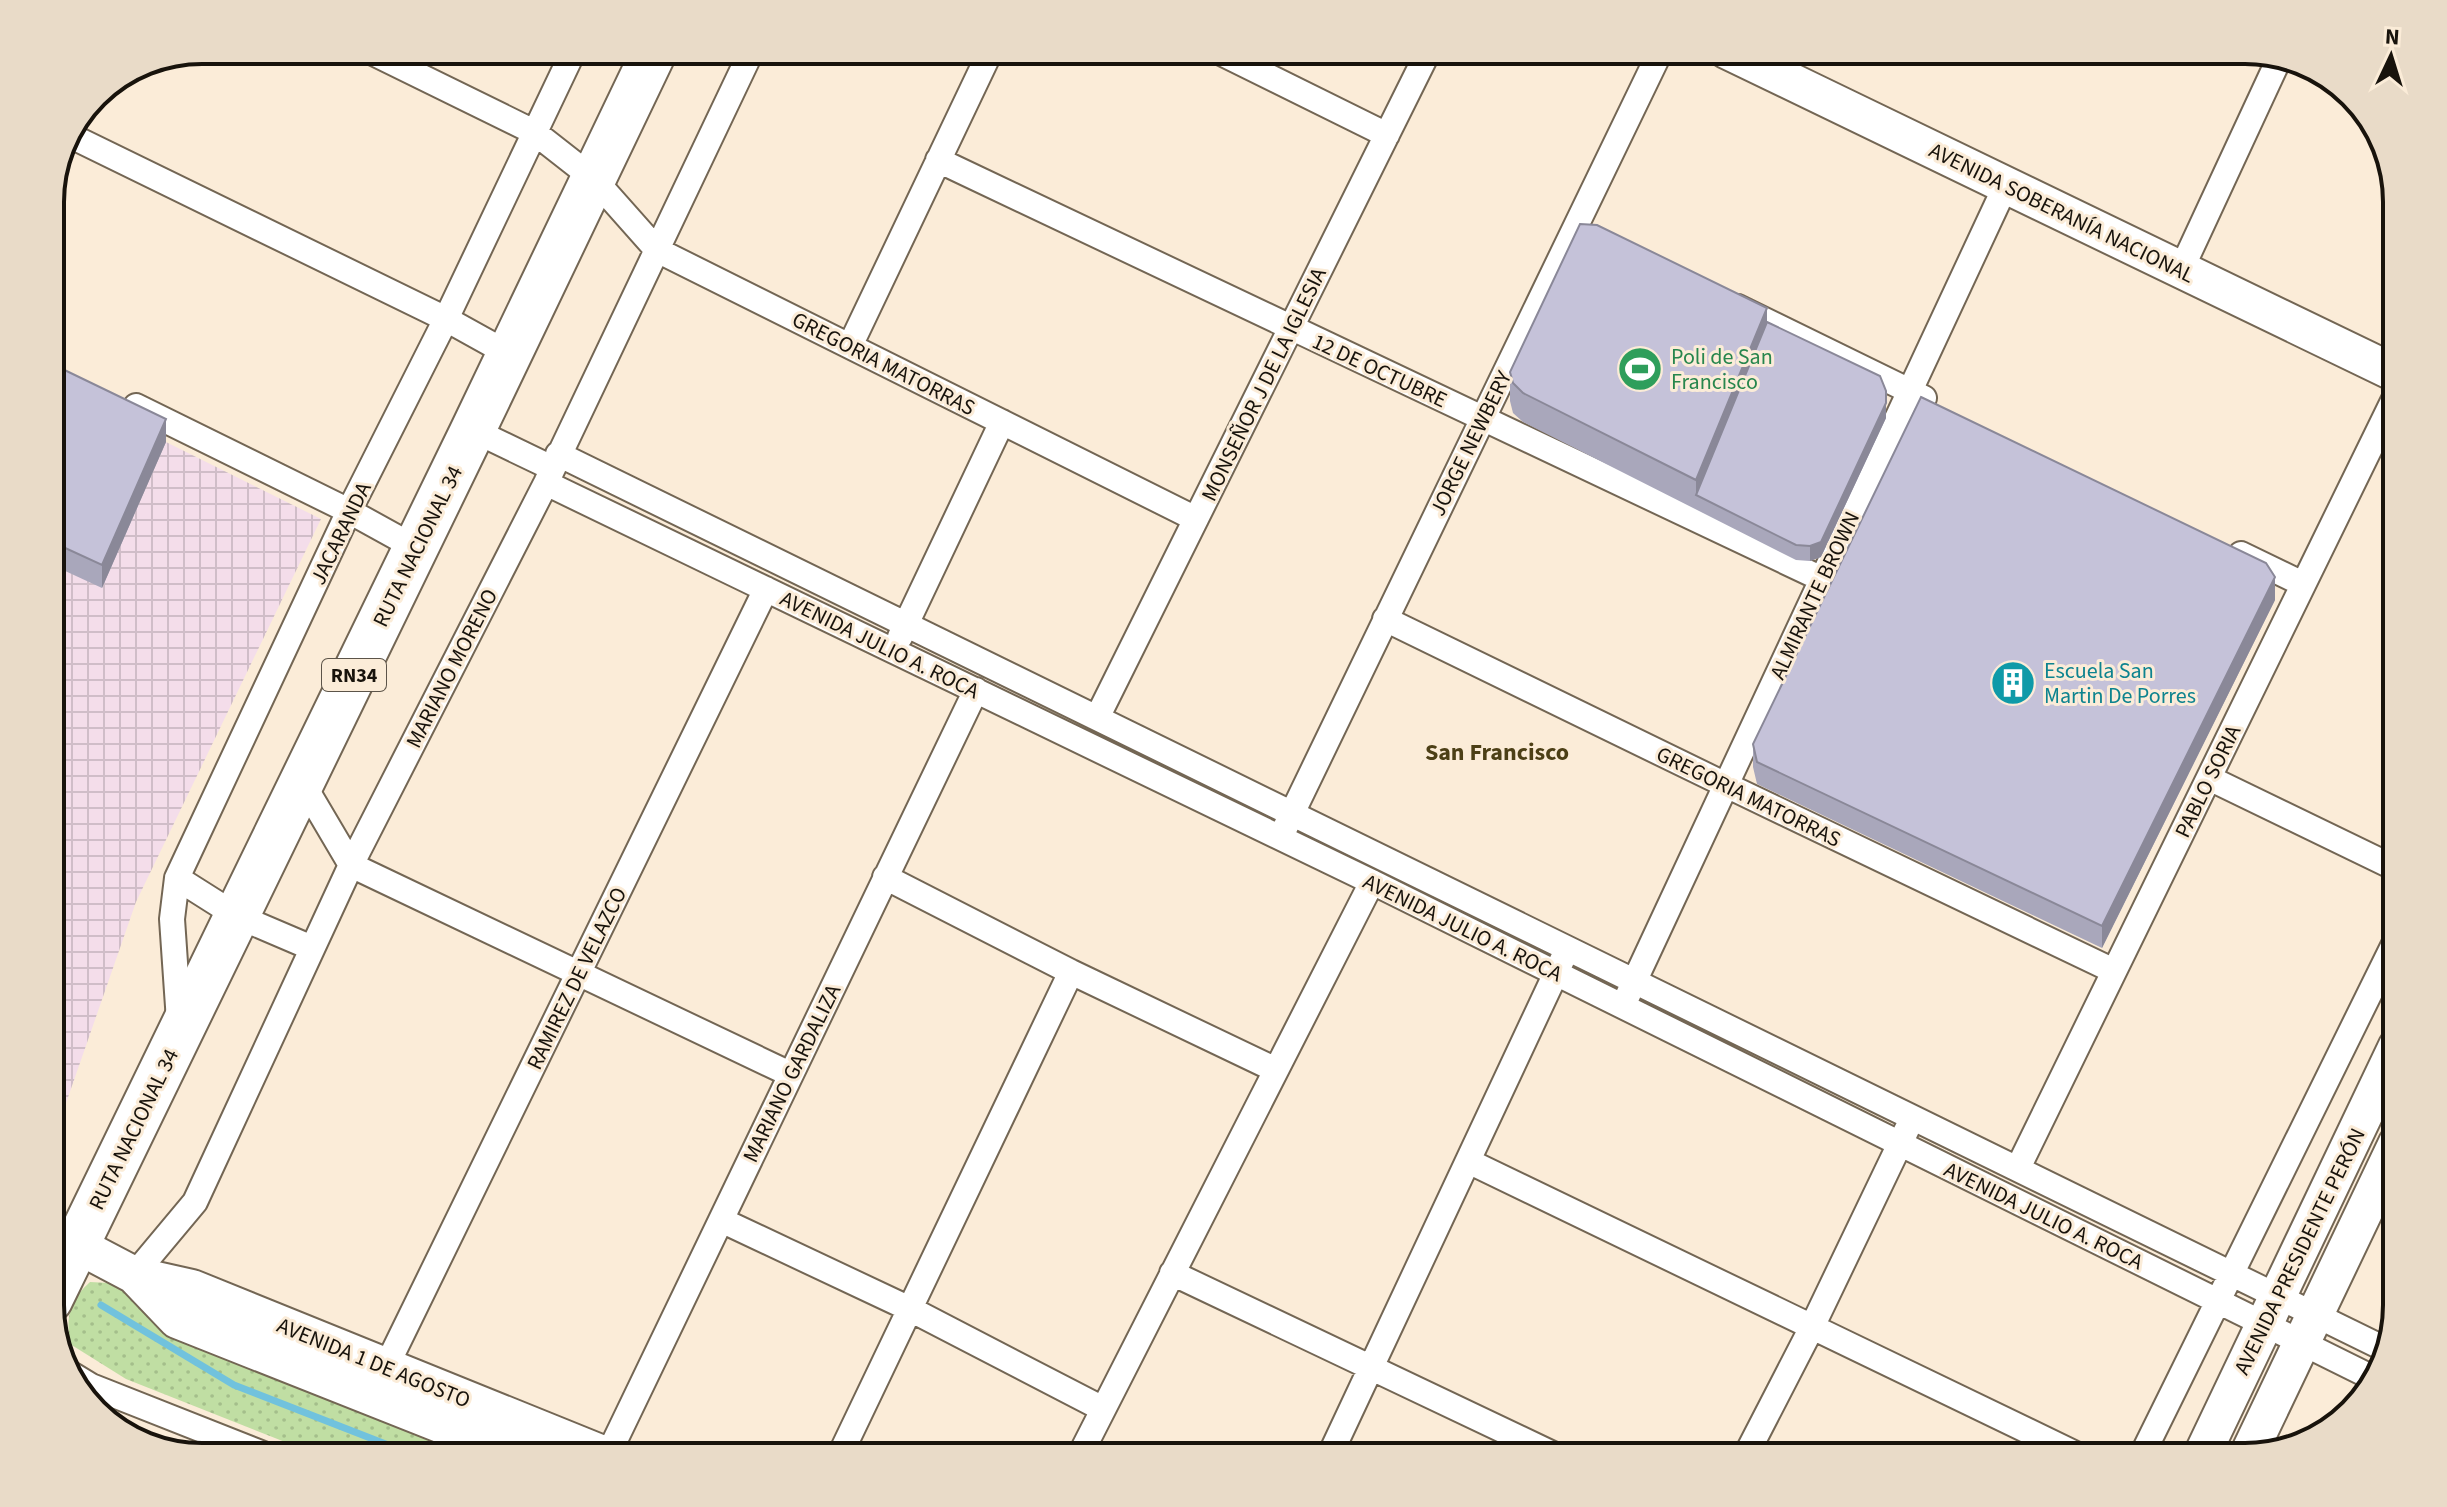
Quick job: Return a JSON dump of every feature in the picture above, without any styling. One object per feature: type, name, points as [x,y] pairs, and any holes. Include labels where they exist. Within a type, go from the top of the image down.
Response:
[{"type":"highway","name":"RUTA NACIONAL 34","points":[[64,1271],[648,64]]},
{"type":"street","name":"GREGORIA MATORRAS","points":[[396,64],[534,132],[594,179],[657,250],[1196,519]]},
{"type":"street","name":"JACARANDA","points":[[180,1032],[172,919],[177,878],[349,511],[446,319],[567,64]]},
{"type":"street","name":"MARIANO MORENO","points":[[134,1275],[195,1202],[351,865],[552,468],[745,64]]},
{"type":"street","points":[[850,346],[984,64]]},
{"type":"street","points":[[1243,64],[1387,135]]},
{"type":"street","name":"MONSEÑOR J DE LA IGLESIA","points":[[1097,718],[1422,64]]},
{"type":"street","name":"JORGE NEWBERY","points":[[1281,837],[1654,64]]},
{"type":"street","name":"AVENIDA SOBERANÍA NACIONAL","points":[[1755,64],[2383,367]]},
{"type":"street","points":[[2181,270],[2275,68]]},
{"type":"street","points":[[79,140],[446,319],[509,354]]},
{"type":"street","name":"12 DE OCTUBRE","points":[[938,160],[1822,579]]},
{"type":"street","name":"ALMIRANTE BROWN","points":[[1623,1006],[2006,185]]},
{"type":"street","points":[[1575,228],[1603,241]]},
{"type":"street","points":[[1714,296],[1937,405]]},
{"type":"street","points":[[122,399],[349,511],[416,548]]},
{"type":"street","name":"PABLO SORIA","points":[[2018,1168],[2383,421]]},
{"type":"street","points":[[893,650],[1002,422]]},
{"type":"street","points":[[473,430],[552,468]]},
{"type":"street","name":"AVENIDA JULIO A. ROCA","points":[[552,468],[766,589],[1281,837],[2218,1301],[2271,1310],[2308,1328],[2376,1347]]},
{"type":"street","name":"AVENIDA JULIO A. ROCA","points":[[552,468],[906,624],[2018,1168],[2231,1273],[2271,1310]]},
{"type":"street","points":[[2219,543],[2303,584]]},
{"type":"street","name":"RAMIREZ DE VELAZCO","points":[[386,1367],[766,589]]},
{"type":"street","name":"GREGORIA MATORRAS","points":[[1385,619],[2114,971]]},
{"type":"street","name":"MARIANO GARDALIZA","points":[[615,1443],[976,690]]},
{"type":"street","points":[[2209,778],[2383,862]]},
{"type":"street","points":[[302,782],[351,865],[790,1074]]},
{"type":"street","points":[[885,877],[1071,972],[1276,1070]]},
{"type":"street","points":[[177,878],[237,916],[312,948]]},
{"type":"street","points":[[1086,1443],[1372,882]]},
{"type":"street","points":[[1336,1443],[1568,948]]},
{"type":"street","points":[[2148,1443],[2383,966]]},
{"type":"street","points":[[846,1443],[1071,972]]},
{"type":"street","name":"AVENIDA PRESIDENTE PERÓN","points":[[2208,1443],[2271,1310],[2383,1110]]},
{"type":"street","points":[[1752,1443],[1913,1117]]},
{"type":"street","points":[[1468,1161],[2053,1443]]},
{"type":"street","name":"AVENIDA PRESIDENTE PERÓN","points":[[2254,1443],[2383,1172]]},
{"type":"street","points":[[721,1220],[910,1309],[1103,1409]]},
{"type":"street","name":"AVENIDA 1 DE AGOSTO","points":[[77,1245],[134,1275],[192,1288],[573,1443]]},
{"type":"street","points":[[1172,1273],[1529,1443]]},
{"type":"street","name":"AVENIDA 1 DE AGOSTO","points":[[134,1275],[177,1320],[488,1443]]},
{"type":"street","name":"AVENIDA JULIO A. ROCA","points":[[2308,1328],[2366,1372]]},
{"type":"street","points":[[96,1394],[226,1443]]},
{"type":"shaded area","points":[[166,442],[321,519],[136,902],[64,1109],[64,570],[102,587]]},
{"type":"green space","points":[[90,1282],[137,1289],[462,1443],[288,1443],[126,1379],[70,1344],[68,1325],[77,1296]]},
{"type":"building","name":"Poli de San Francisco","points":[[1580,224],[1597,225],[1767,308],[1696,480],[1523,393],[1513,383],[1510,372]]},
{"type":"building","points":[[1767,322],[1880,376],[1886,391],[1886,403],[1821,542],[1810,546],[1796,545],[1696,495]]},
{"type":"building","points":[[64,370],[166,419],[102,565],[64,547]]},
{"type":"building","name":"Escuela San Martin De Porres","points":[[1921,397],[2266,563],[2275,577],[2102,926],[1757,762],[1753,744]]},
{"type":"waterway","points":[[101,1305],[234,1385],[383,1443]]},
{"type":"place","name":"Poli de San Francisco","points":[[1640,369]]},
{"type":"place","name":"Escuela San Martin De Porres","points":[[2013,683]]},
{"type":"district","name":"San Francisco","points":[[1497,752]]}]
